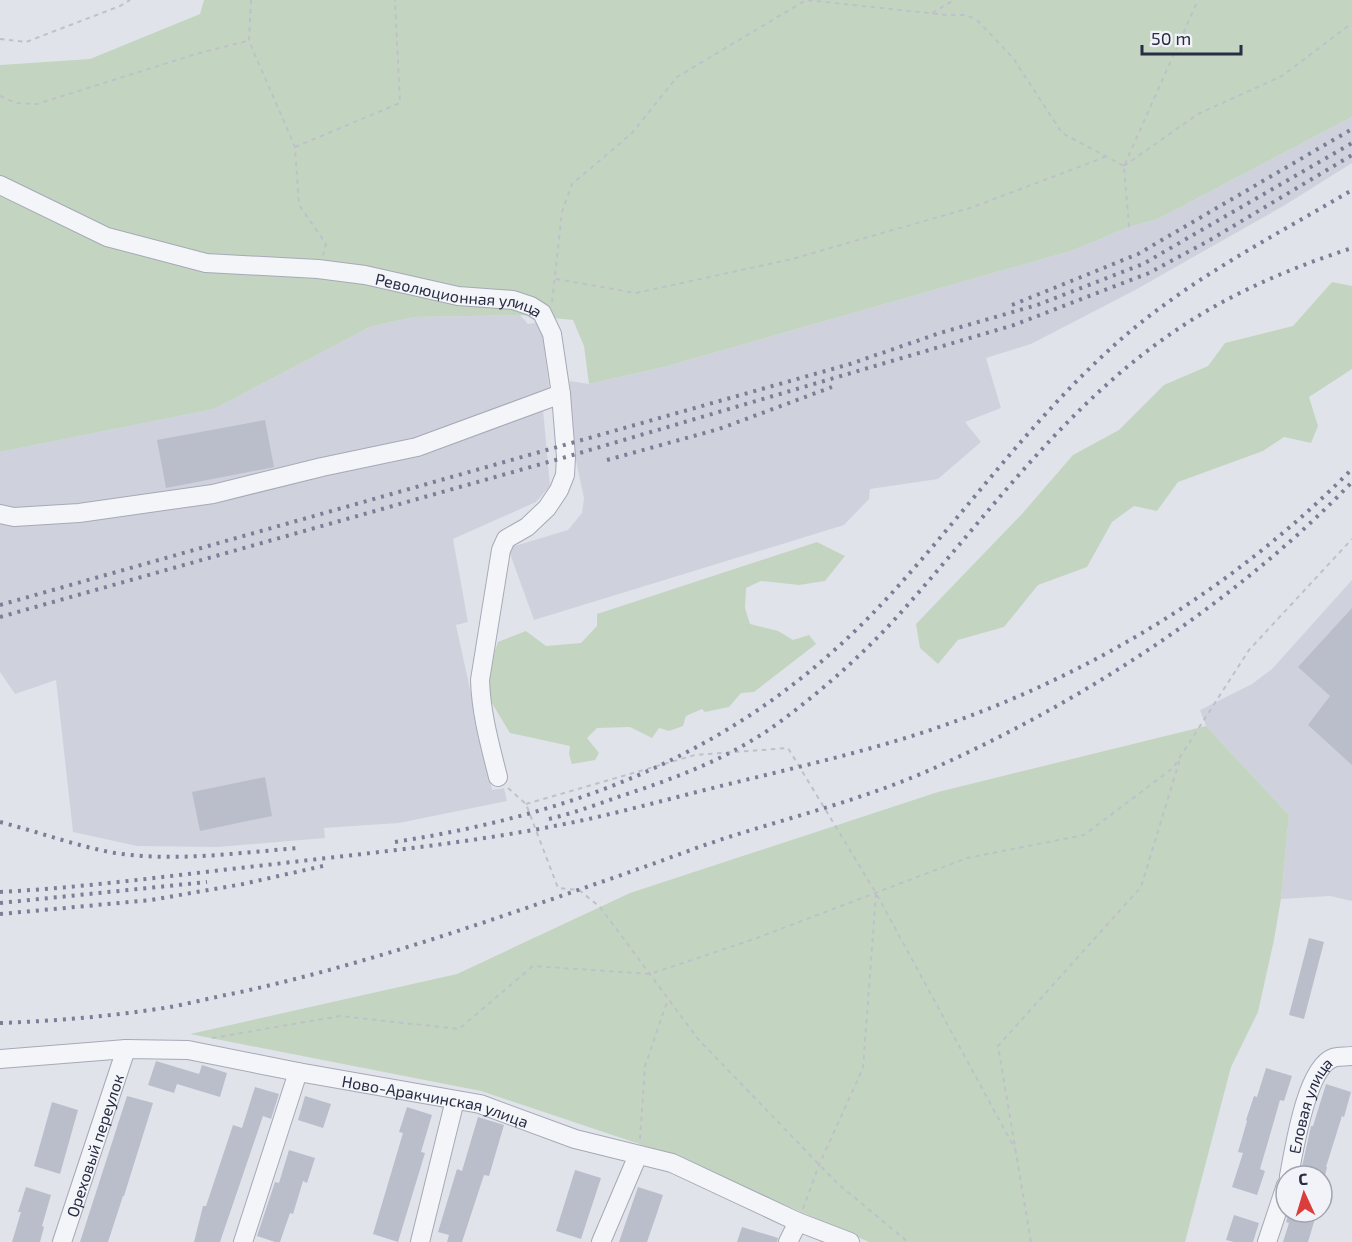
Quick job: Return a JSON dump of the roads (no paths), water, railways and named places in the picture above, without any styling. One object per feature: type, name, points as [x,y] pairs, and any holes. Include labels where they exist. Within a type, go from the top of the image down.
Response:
[{"type":"street","name":"Революционная улица","points":[[0,185],[107,237],[206,263],[318,268],[365,275],[458,296],[513,300],[531,306],[542,313],[552,334],[561,394],[566,457],[565,475],[559,490],[547,508],[527,526],[506,539],[501,550],[480,680],[481,696],[498,777]]},
{"type":"street","points":[[0,514],[14,517],[79,513],[213,494],[322,467],[417,447],[561,394]]},
{"type":"street","name":"Ново-Аракчинская улица","points":[[0,1059],[126,1049],[188,1050],[480,1104],[575,1139],[672,1163],[798,1222],[850,1242]]},
{"type":"street","name":"Ореховый переулок","points":[[62,1242],[126,1049]]},
{"type":"street","name":"Еловая улица","points":[[1291,1164],[1307,1095],[1318,1072],[1332,1059],[1352,1056]]},
{"type":"street","points":[[243,1242],[298,1072]]},
{"type":"street","points":[[420,1242],[455,1100]]},
{"type":"street","points":[[601,1242],[638,1155]]},
{"type":"street","points":[[1267,1242],[1274,1221]]},
{"type":"street","points":[[788,1242],[798,1222]]},
{"type":"railway","points":[[1012,305],[1138,254],[1352,129]]},
{"type":"railway","points":[[0,605],[850,364],[940,333],[1037,305],[1143,264],[1352,143]]},
{"type":"railway","points":[[0,617],[566,457],[1014,325],[1149,273],[1210,240],[1352,155]]},
{"type":"railway","points":[[395,842],[468,829],[537,811],[603,789],[666,763],[726,730],[784,692],[838,646],[891,594],[1051,408],[1079,378],[1136,326],[1195,283],[1352,190]]},
{"type":"railway","points":[[549,819],[642,789],[702,766],[741,747],[777,724],[811,698],[875,640],[1058,432],[1125,368],[1184,325],[1230,298],[1277,276],[1352,248]]},
{"type":"railway","points":[[607,460],[719,429],[832,387]]},
{"type":"railway","points":[[0,892],[138,880],[391,851],[546,828],[824,760],[915,735],[976,714],[1036,689],[1150,628],[1204,593],[1256,555],[1352,469]]},
{"type":"railway","points":[[0,1023],[85,1018],[170,1007],[335,968],[482,923],[719,840],[853,799],[923,773],[1038,716],[1151,648],[1206,610],[1258,569],[1352,482]]},
{"type":"railway","points":[[0,822],[86,847],[138,856],[206,856],[298,848]]},
{"type":"railway","points":[[0,914],[151,900],[243,884],[323,866]]},
{"type":"railway","points":[[0,903],[207,882]]}]
